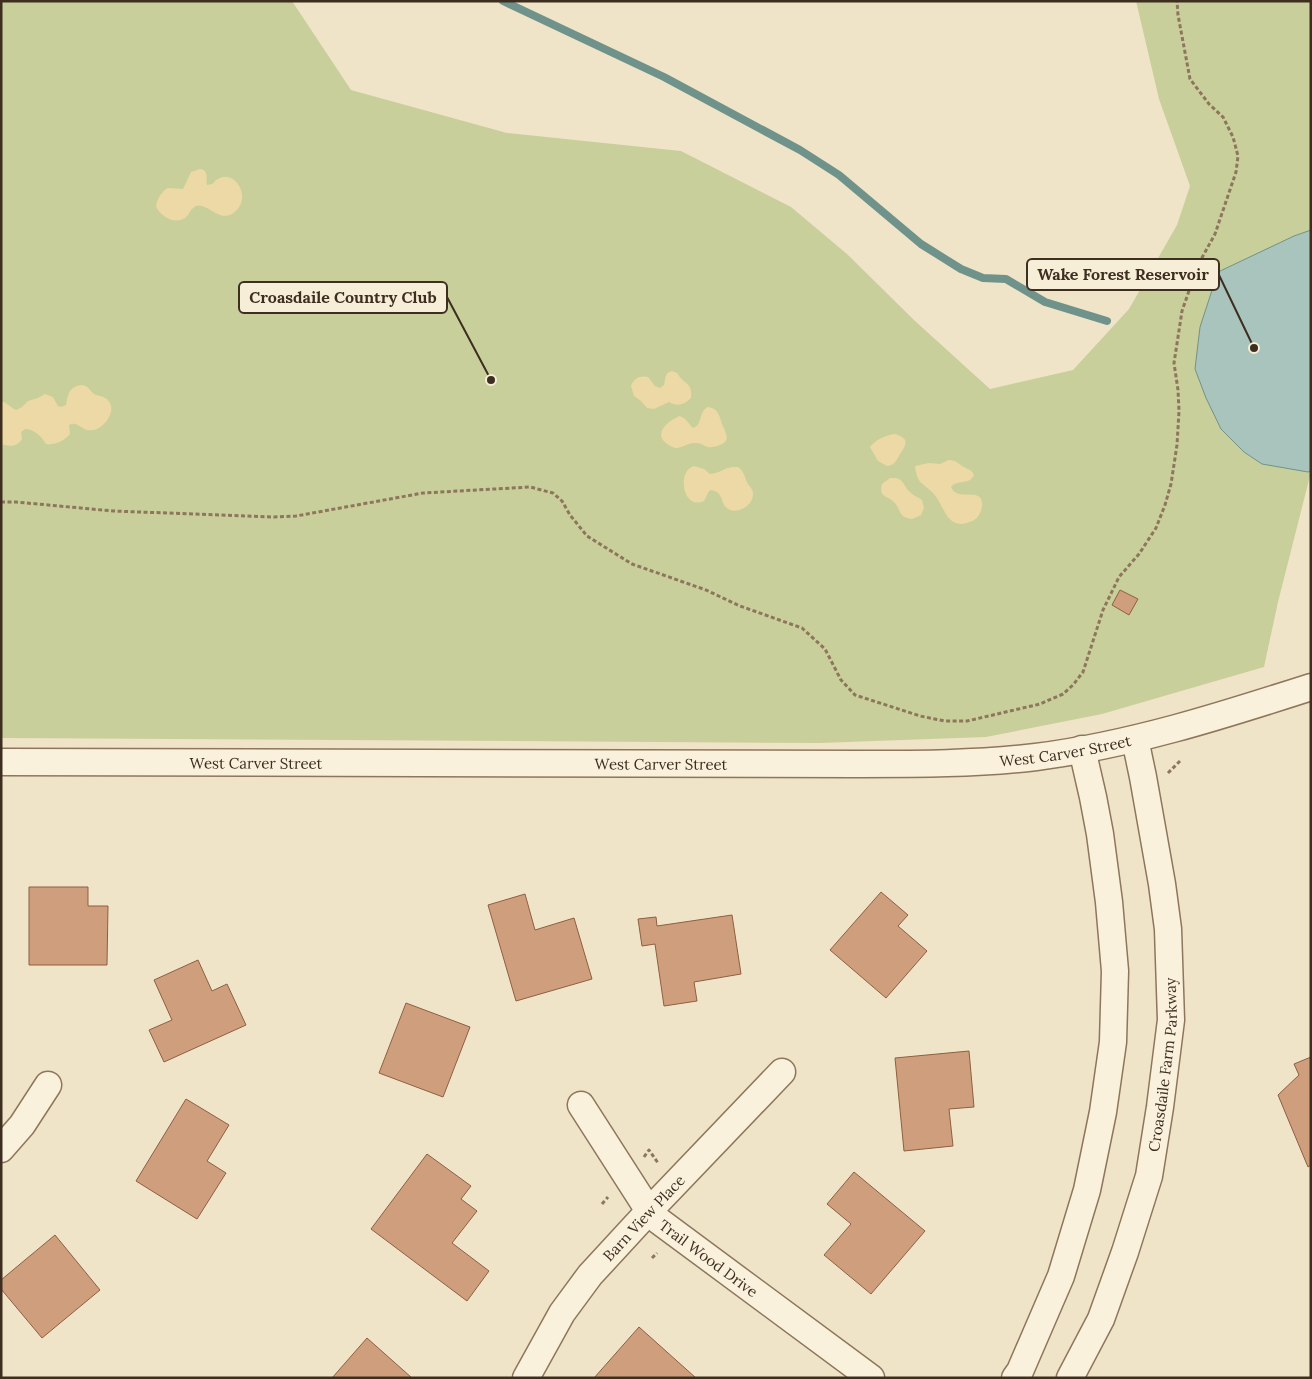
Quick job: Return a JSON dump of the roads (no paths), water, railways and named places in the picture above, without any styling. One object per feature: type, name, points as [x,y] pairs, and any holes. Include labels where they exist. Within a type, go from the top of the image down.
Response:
[{"type":"street","name":"West Carver Street","points":[[1,762],[950,764],[1021,759],[1135,739],[1241,710],[1311,687]]},
{"type":"street","name":"Croasdaile Farm Parkway","points":[[1070,1378],[1101,1320],[1149,1176],[1171,1020],[1167,920],[1135,739]]},
{"type":"street","points":[[1015,1378],[1020,1371],[1062,1276],[1088,1190],[1103,1112],[1113,1042],[1115,970],[1109,902],[1098,825],[1082,749]]},
{"type":"street","name":"Barn View Place","points":[[526,1378],[562,1313],[590,1274],[782,1072]]},
{"type":"street","points":[[1,1149],[22,1125],[48,1086]]},
{"type":"street","name":"Trail Wood Drive","points":[[581,1105],[649,1211],[659,1221],[872,1378]]},
{"type":"water","points":[[1311,230],[1311,471],[1308,472],[1262,464],[1244,452],[1221,429],[1195,369],[1200,327],[1218,272],[1294,236]]},
{"type":"waterway","points":[[503,1],[664,77],[800,150],[839,175],[921,244],[961,269],[983,278],[1006,279],[1045,302],[1107,321]]},
{"type":"place","name":"Wake Forest Reservoir","points":[[1254,348]]},
{"type":"place","name":"Croasdaile Country Club","points":[[491,380]]}]
